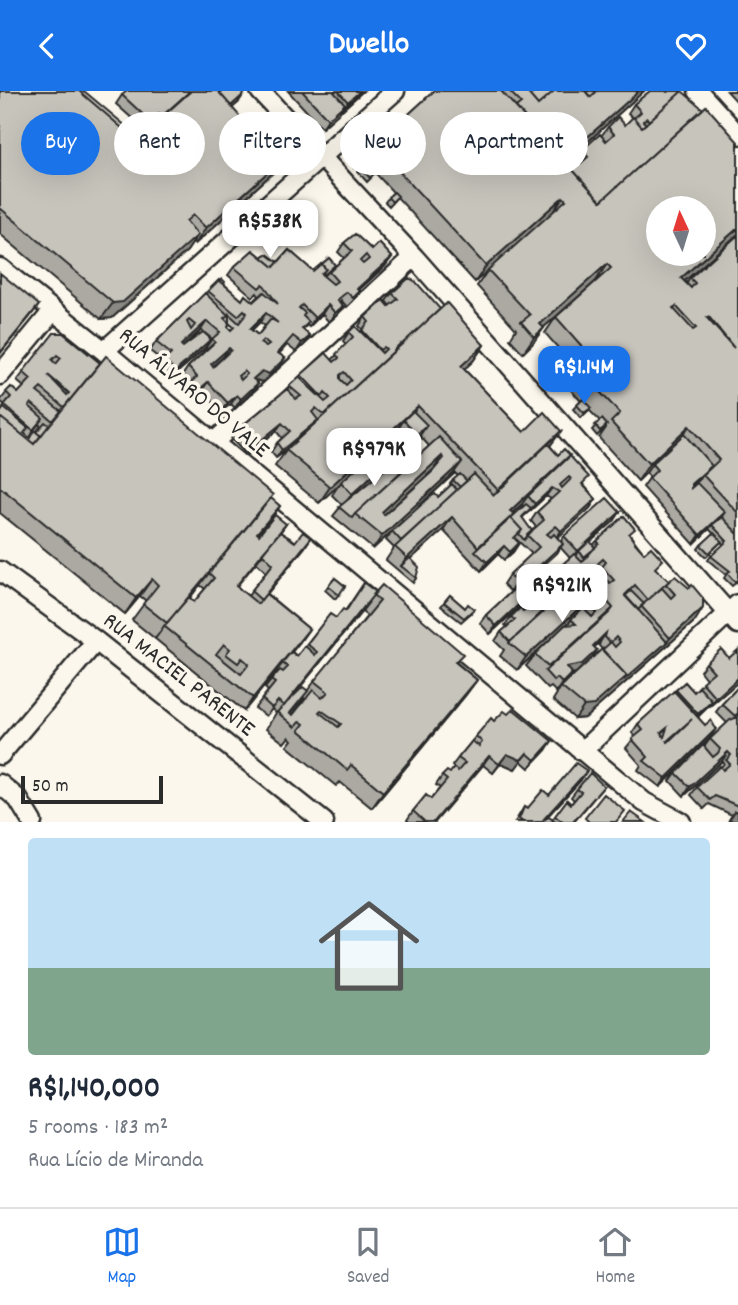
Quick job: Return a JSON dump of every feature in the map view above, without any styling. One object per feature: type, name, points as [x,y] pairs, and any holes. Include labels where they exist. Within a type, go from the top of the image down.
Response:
[{"type":"street","points":[[260,91],[280,112]]},
{"type":"street","points":[[326,150],[395,91]]},
{"type":"street","points":[[698,91],[738,135]]},
{"type":"street","points":[[326,162],[735,614],[582,751]]},
{"type":"street","points":[[104,351],[298,175]]},
{"type":"street","points":[[213,443],[414,257]]},
{"type":"street","name":"RUA ÁLVARO DO VALE","points":[[0,268],[104,351],[644,802],[681,822]]},
{"type":"street","points":[[0,375],[52,312]]},
{"type":"street","name":"RUA MACIEL PARENTE","points":[[1,574],[96,641],[324,822]]},
{"type":"street","points":[[0,755],[96,641]]},
{"type":"street","points":[[0,784],[18,799],[32,822]]},
{"type":"building","points":[[0,91],[79,91],[114,121],[114,175],[205,175],[205,112],[167,112],[191,91],[218,91],[236,112],[219,112],[219,175],[265,175],[206,228],[193,215],[186,221],[198,235],[123,302],[113,303],[0,208]]},
{"type":"building","points":[[79,91],[84,91],[114,116],[114,121]]},
{"type":"building","points":[[127,91],[190,91],[167,112],[140,112],[122,95]]},
{"type":"building","points":[[218,91],[241,91],[244,94],[231,106]]},
{"type":"building","points":[[302,91],[333,91],[345,104],[328,119],[326,112],[322,112]]},
{"type":"building","points":[[338,91],[360,91],[348,102]]},
{"type":"building","points":[[434,91],[501,91],[520,112],[440,112],[440,175],[577,175],[601,201],[706,106],[738,142],[738,228],[716,247],[716,196],[646,196],[646,266],[695,266],[681,278],[691,288],[695,283],[690,278],[703,266],[716,266],[716,255],[738,235],[738,513],[703,475],[719,460],[689,426],[649,464],[611,422],[620,413],[581,372],[594,360],[556,317],[611,268],[607,264],[540,324],[544,328],[534,337],[521,322],[530,315],[488,270],[566,200],[563,197],[486,266],[403,175],[426,175],[426,112],[411,112]],"holes":[[[676,306],[696,328],[693,330],[673,308]],[[709,317],[734,348],[707,318]]]},
{"type":"building","points":[[509,91],[526,91],[538,105],[554,91],[585,91],[591,97],[597,91],[639,91],[588,137],[588,112],[520,112],[516,107],[521,103]]},
{"type":"building","points":[[526,91],[532,94],[535,91],[554,91],[538,105]]},
{"type":"building","points":[[585,91],[597,91],[590,97]]},
{"type":"building","points":[[650,91],[681,92],[649,121],[647,118],[643,121],[646,124],[642,127],[634,118],[641,112],[634,104]]},
{"type":"building","points":[[682,91],[703,109],[601,201],[577,175],[588,175],[588,145],[600,134],[606,141],[614,134],[608,127],[618,117],[625,125],[633,117],[642,127]]},
{"type":"building","points":[[394,192],[398,196],[392,202],[388,197]]},
{"type":"building","points":[[355,234],[372,250],[379,243],[392,257],[357,289],[360,291],[353,298],[347,292],[337,300],[343,306],[335,313],[328,305],[315,318],[302,305],[299,308],[309,322],[302,329],[310,336],[302,343],[293,336],[278,353],[285,358],[269,374],[262,371],[253,379],[258,383],[241,399],[237,395],[228,403],[208,382],[200,389],[191,382],[197,377],[188,367],[215,342],[212,339],[220,332],[207,321],[181,345],[183,347],[203,332],[211,339],[176,371],[164,361],[171,354],[156,342],[205,293],[228,315],[224,318],[229,323],[229,314],[239,323],[247,313],[244,310],[238,316],[208,291],[219,280],[242,300],[245,295],[253,302],[264,292],[278,304],[263,284],[259,288],[234,267],[253,250],[274,267],[289,250],[313,271],[321,264],[326,269],[321,274],[333,284],[337,281],[329,272],[352,251],[344,243]],"holes":[[[366,255],[369,259],[363,264],[360,261]],[[266,313],[278,323],[271,319],[258,335],[250,329]],[[189,320],[195,325],[191,330],[187,322]],[[229,348],[231,350],[213,367],[211,364]],[[244,371],[247,374],[241,380],[238,376]]]},
{"type":"building","points":[[267,254],[278,262],[274,267],[262,257]]},
{"type":"building","points":[[329,258],[335,265],[324,275],[326,269],[322,264]]},
{"type":"building","points":[[0,273],[39,305],[0,353]]},
{"type":"building","points":[[409,278],[416,282],[440,309],[324,415],[316,408],[312,412],[318,420],[282,450],[277,443],[290,431],[282,423],[253,447],[237,430],[287,389],[296,399],[301,396],[289,386],[299,377],[325,402],[330,398],[325,393],[322,397],[301,375],[326,353],[334,362],[339,358],[336,354],[353,337],[349,332],[355,326],[382,353],[386,349],[384,347],[380,350],[362,330],[369,322],[365,317],[384,300],[389,306],[398,299],[392,293]],"holes":[[[344,372],[351,380],[346,385],[340,375]]]},
{"type":"building","points":[[447,303],[484,345],[461,366],[524,432],[544,412],[561,431],[498,490],[418,406],[330,487],[286,450]]},
{"type":"building","points":[[54,333],[63,333],[100,363],[64,407],[41,388],[37,392],[61,411],[53,421],[31,403],[29,406],[43,418],[33,430],[4,405],[11,397],[6,392],[11,387],[18,393],[31,379],[23,372]],"holes":[[[57,355],[61,358],[56,364],[52,360]],[[48,375],[69,393],[67,395]]]},
{"type":"building","points":[[106,356],[273,495],[167,623],[143,604],[158,585],[152,579],[136,598],[0,487],[0,417],[34,444]]},
{"type":"building","points":[[583,399],[591,408],[584,413],[577,405]]},
{"type":"building","points":[[4,408],[28,428],[24,433],[30,438],[34,430],[41,436],[34,444],[0,417]]},
{"type":"building","points":[[413,411],[427,425],[352,494],[341,482],[400,428],[404,432],[410,427],[404,420]]},
{"type":"building","points":[[602,419],[607,425],[600,431],[595,425]]},
{"type":"building","points":[[45,422],[49,425],[41,436],[36,432]]},
{"type":"building","points":[[684,434],[712,466],[691,484],[691,488],[697,483],[725,512],[700,535],[649,478],[657,470],[652,464]]},
{"type":"building","points":[[439,437],[462,462],[382,536],[355,514]],"holes":[[[442,456],[444,458],[432,472],[384,515],[382,512]]]},
{"type":"building","points":[[548,444],[558,455],[564,449],[570,455],[510,511],[514,514],[478,547],[452,517],[407,558],[395,547],[474,474],[494,495]]},
{"type":"building","points":[[401,456],[409,465],[352,518],[339,507]]},
{"type":"building","points":[[570,456],[589,477],[582,484],[596,499],[561,531],[556,526],[547,534],[551,537],[554,534],[563,544],[526,578],[536,588],[496,626],[486,615],[523,581],[520,578],[516,582],[509,575],[539,547],[527,535],[544,520],[537,512],[559,492],[552,488],[535,504],[528,496]],"holes":[[[569,477],[571,479],[562,488],[560,485]]]},
{"type":"building","points":[[460,474],[467,481],[460,487],[453,480]]},
{"type":"building","points":[[452,484],[457,490],[401,541],[392,531],[429,498],[435,494],[438,497]]},
{"type":"building","points":[[271,498],[280,506],[257,533],[259,535],[275,515],[286,524],[236,586],[258,604],[266,594],[309,629],[253,698],[164,626],[189,597],[194,602],[214,578],[209,573]],"holes":[[[224,644],[230,649],[226,654],[238,663],[242,658],[249,664],[241,674],[216,654]]]},
{"type":"building","points":[[607,498],[620,512],[578,551],[564,536]]},
{"type":"building","points":[[526,504],[531,508],[522,517],[532,531],[524,540],[519,534],[522,530],[511,518]]},
{"type":"building","points":[[624,516],[635,529],[629,534],[635,543],[644,553],[651,547],[663,560],[655,568],[669,581],[648,600],[635,585],[625,595],[667,642],[624,680],[627,676],[602,650],[610,643],[605,637],[606,633],[593,646],[597,650],[582,664],[567,667],[572,673],[562,683],[557,678],[554,681],[545,671],[613,608],[598,591],[593,595],[579,580],[563,593],[558,588],[552,593],[542,583],[574,554],[582,562],[599,543],[597,541]],"holes":[[[603,559],[606,562],[602,567],[614,580],[610,583],[593,568]],[[616,637],[620,642],[615,647],[611,642]]]},
{"type":"building","points":[[722,517],[738,534],[738,579],[735,582],[727,573],[730,571],[711,556],[727,541],[712,525]]},
{"type":"building","points":[[511,518],[522,530],[514,538],[519,543],[510,552],[504,546],[487,562],[475,551]]},
{"type":"building","points":[[280,532],[295,542],[303,532],[311,538],[261,600],[251,591],[273,564],[262,553]]},
{"type":"building","points":[[714,533],[722,541],[709,553],[701,545]]},
{"type":"building","points":[[590,541],[595,548],[584,557],[579,551]]},
{"type":"building","points":[[410,558],[419,567],[416,578],[401,566]]},
{"type":"building","points":[[675,576],[689,588],[692,585],[703,598],[703,608],[670,638],[641,606],[662,588],[671,598],[675,594],[666,584]]},
{"type":"building","points":[[335,578],[345,586],[339,595],[328,586]]},
{"type":"building","points":[[579,580],[593,595],[598,591],[613,608],[548,667],[535,654],[565,625],[576,624],[571,619],[583,608],[592,617],[597,612],[587,601],[526,657],[509,643]]},
{"type":"building","points":[[364,583],[376,592],[284,706],[278,701],[272,708],[262,699],[275,683],[271,680],[280,670],[283,672],[288,667],[282,663],[291,652],[297,656],[305,646],[315,655],[317,652],[307,644],[330,614],[336,618],[343,609],[346,611]]},
{"type":"building","points":[[382,585],[463,654],[455,662],[477,680],[383,792],[351,765],[347,770],[299,730],[304,724],[300,721],[295,727],[277,712],[303,687],[308,691],[290,713],[293,715],[313,690],[322,698],[328,692],[314,681],[380,601],[373,595]],"holes":[[[321,710],[341,724],[338,727],[319,712]]]},
{"type":"building","points":[[541,589],[553,602],[510,642],[501,632],[515,620],[511,617],[520,608],[523,611],[535,604],[531,599]]},
{"type":"building","points":[[631,591],[644,604],[638,610],[625,596]]},
{"type":"building","points":[[450,595],[465,608],[468,604],[474,609],[464,618],[444,602]]},
{"type":"building","points":[[602,649],[627,676],[594,705],[584,706],[561,687]]},
{"type":"building","points":[[721,649],[729,658],[738,650],[738,678],[716,698],[702,682],[714,672],[706,663]]},
{"type":"building","points":[[685,682],[694,692],[699,687],[712,701],[698,714],[676,690]]},
{"type":"building","points":[[738,687],[738,713],[735,716],[722,704]]},
{"type":"building","points":[[674,691],[705,725],[711,720],[716,729],[666,778],[644,761],[648,757],[632,739],[643,730],[638,724]]},
{"type":"building","points":[[513,709],[552,741],[535,760],[527,753],[521,760],[507,754],[499,764],[489,756],[434,822],[425,822],[413,811],[426,795],[431,799],[447,780],[442,776],[447,771],[450,773],[454,768],[458,771],[465,763],[458,758],[472,741],[479,746],[482,742],[476,736],[491,718],[494,721],[504,711],[508,714]]},
{"type":"building","points":[[738,717],[738,806],[715,796],[710,800],[697,787],[720,766],[723,770],[730,764],[726,760],[731,755],[728,752],[690,787],[676,773],[703,745],[713,757],[718,753],[720,749],[710,739],[730,720]]},
{"type":"building","points":[[576,763],[587,771],[543,820],[549,817],[555,822],[523,822],[519,819],[524,807],[527,809],[543,790],[549,795]]},
{"type":"building","points":[[590,773],[604,786],[573,822],[563,822],[555,816],[567,800],[571,804],[581,792],[577,789]]},
{"type":"building","points":[[604,794],[625,811],[616,822],[589,822],[585,818]]},
{"type":"building","points":[[631,812],[645,822],[623,822]]}]
